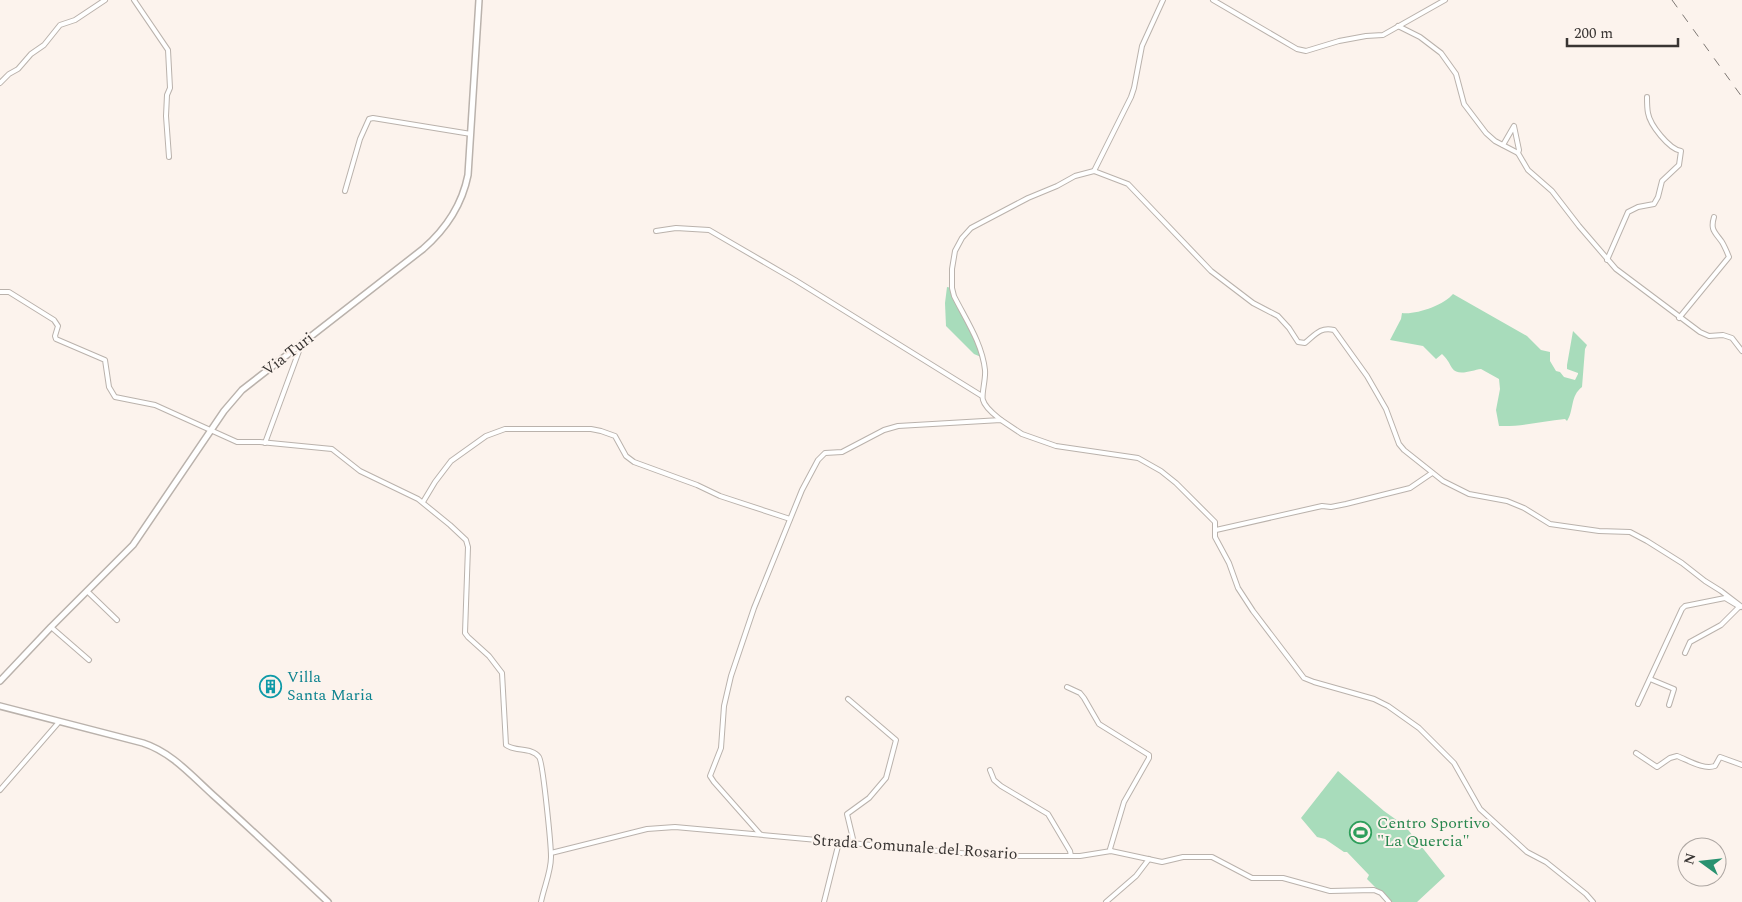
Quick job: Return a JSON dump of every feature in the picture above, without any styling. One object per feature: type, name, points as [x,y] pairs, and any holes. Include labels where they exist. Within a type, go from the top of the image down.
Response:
[{"type":"main road","name":"Via Turi","points":[[1,680],[140,536],[232,400],[242,390],[423,249],[443,229],[454,213],[468,175],[479,0]]},
{"type":"main road","points":[[1,706],[143,742],[161,750],[175,760],[328,902]]},
{"type":"street","points":[[0,83],[33,52],[44,45],[60,25],[75,20],[106,0]]},
{"type":"street","points":[[134,0],[168,50],[170,88],[167,95],[166,116],[169,157]]},
{"type":"street","points":[[1094,170],[1131,97],[1142,46],[1163,0]]},
{"type":"street","points":[[1213,0],[1298,49],[1306,51],[1339,41],[1383,35],[1444,0]]},
{"type":"street","points":[[1398,26],[1420,37],[1441,53],[1456,74],[1464,104],[1486,132],[1518,153],[1528,170],[1552,191],[1607,260],[1679,318],[1709,336],[1723,335],[1732,338],[1742,351]]},
{"type":"street","points":[[1607,260],[1628,212],[1638,206],[1654,204],[1658,197],[1662,180],[1679,165],[1681,151],[1677,150],[1660,135],[1648,115],[1647,97]]},
{"type":"street","points":[[345,191],[360,139],[369,118],[471,134]]},
{"type":"street","points":[[1503,144],[1514,126],[1518,153]]},
{"type":"street","points":[[1593,902],[1586,894],[1546,862],[1527,852],[1480,809],[1454,763],[1419,728],[1388,706],[1374,699],[1304,678],[1238,588],[1229,563],[1215,537],[1215,522],[1176,483],[1161,471],[1138,458],[1056,446],[1022,434],[1001,420],[983,402],[985,370],[981,353],[952,288],[952,269],[959,243],[971,228],[1012,205],[1057,186],[1075,176],[1094,170],[1128,184],[1211,271],[1254,302],[1278,316],[1298,342],[1305,343],[1326,328],[1334,330],[1367,376],[1386,409],[1399,444],[1443,481],[1469,494],[1507,501],[1524,508],[1550,524],[1599,531],[1630,532],[1682,563],[1741,607]]},
{"type":"street","points":[[1679,318],[1729,257],[1721,242],[1715,236],[1712,224],[1714,217]]},
{"type":"street","points":[[656,231],[682,228],[709,230],[905,347],[982,396]]},
{"type":"street","points":[[0,292],[9,292],[54,320],[58,326],[54,336],[56,339],[105,360],[109,387],[115,397],[155,405],[179,414],[211,431],[240,443],[265,443],[332,449],[360,471],[423,502],[458,532],[468,544],[465,633],[468,638],[489,656],[502,673],[506,745],[530,752],[539,757],[547,808],[550,853],[549,869],[541,902]]},
{"type":"street","points":[[265,443],[299,351],[297,347]]},
{"type":"street","points":[[760,834],[710,776],[721,748],[723,713],[732,676],[762,586],[790,519],[818,460],[825,453],[842,452],[884,430],[898,426],[1001,420]]},
{"type":"street","points":[[423,502],[451,461],[493,433],[513,428],[591,429],[615,436],[626,456],[634,462],[697,485],[720,496],[790,519]]},
{"type":"street","points":[[1216,530],[1322,506],[1331,507],[1346,504],[1410,488],[1432,473]]},
{"type":"street","points":[[87,591],[117,620]]},
{"type":"street","points":[[1638,704],[1685,606],[1725,598],[1741,607]]},
{"type":"street","points":[[1684,653],[1690,642],[1721,624],[1741,607]]},
{"type":"street","points":[[50,628],[89,660]]},
{"type":"street","points":[[1650,679],[1674,690],[1669,705]]},
{"type":"street","points":[[1067,686],[1080,693],[1099,724],[1149,755],[1124,802],[1110,849],[1111,852]]},
{"type":"street","points":[[848,699],[896,740],[886,778],[869,798],[847,814],[854,843]]},
{"type":"street","points":[[0,790],[59,722]]},
{"type":"street","points":[[1636,752],[1657,767],[1670,758],[1677,756],[1710,767],[1714,766],[1720,757],[1742,765]]},
{"type":"street","points":[[990,770],[994,780],[1001,786],[1048,814],[1070,851],[1071,856]]},
{"type":"street","name":"Strada Comunale del Rosario","points":[[550,853],[647,828],[675,827],[994,856],[1080,856],[1111,852],[1162,862],[1183,857],[1212,857],[1252,878],[1283,878],[1330,891],[1374,890],[1381,893],[1388,902]]},
{"type":"street","points":[[824,902],[838,842]]},
{"type":"street","points":[[1106,902],[1136,876],[1149,859]]},
{"type":"green space","points":[[947,287],[952,288],[978,345],[981,357],[974,354],[946,326],[945,303]]},
{"type":"green space","points":[[1453,294],[1527,336],[1541,350],[1550,352],[1550,361],[1556,371],[1560,372],[1564,377],[1575,380],[1578,374],[1567,369],[1573,331],[1587,345],[1585,349],[1582,387],[1574,399],[1567,421],[1565,419],[1523,425],[1499,426],[1496,410],[1500,389],[1499,379],[1481,369],[1465,372],[1455,371],[1442,354],[1436,359],[1423,346],[1390,340],[1401,319],[1402,313],[1429,308],[1443,302]]},
{"type":"green space","name":"Centro Sportivo \"La Quercia\"","points":[[1338,771],[1384,811],[1405,826],[1445,876],[1417,902],[1390,902],[1367,879],[1369,875],[1347,852],[1344,852],[1325,839],[1317,837],[1301,818]]},
{"type":"railway","points":[[1672,0],[1742,97]]},
{"type":"place","name":"Villa Santa Maria","points":[[271,686]]},
{"type":"place","name":"Centro Sportivo \"La Quercia\"","points":[[1361,832]]}]
